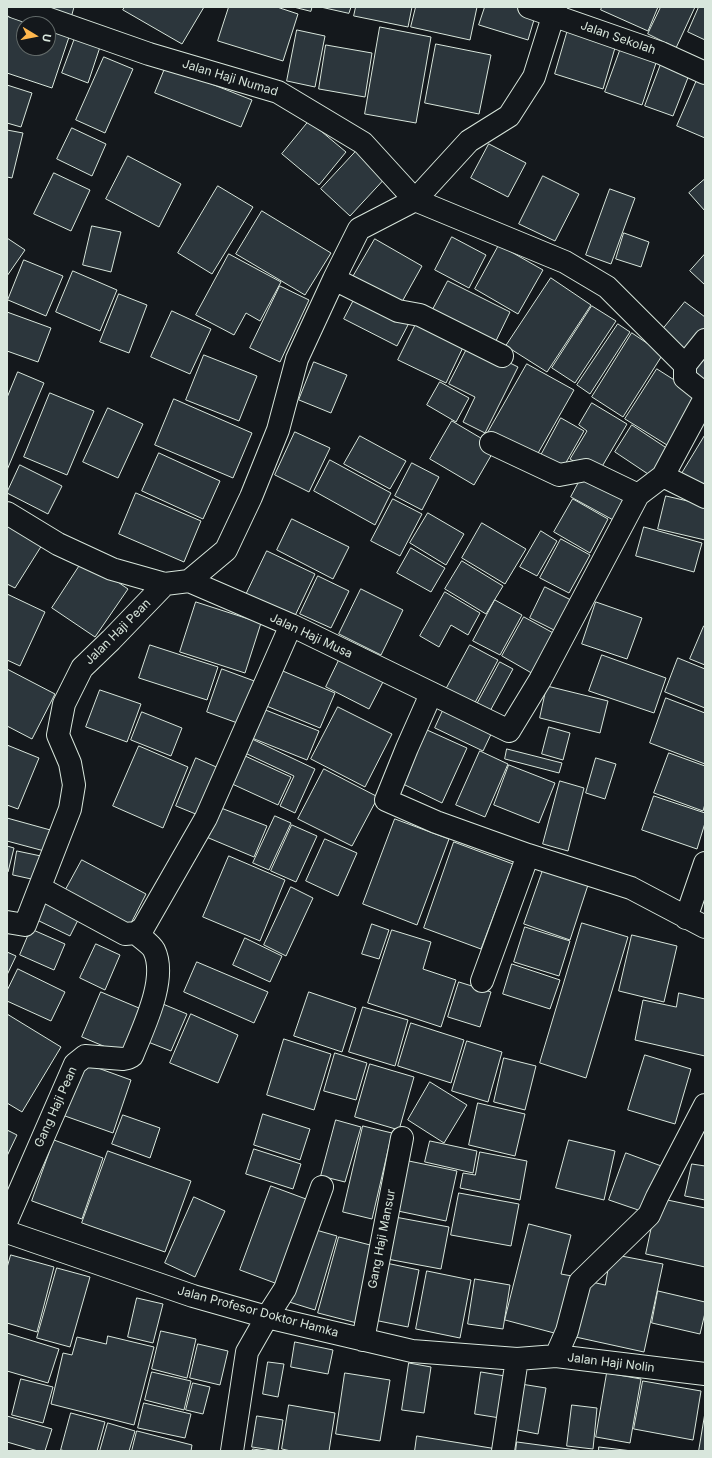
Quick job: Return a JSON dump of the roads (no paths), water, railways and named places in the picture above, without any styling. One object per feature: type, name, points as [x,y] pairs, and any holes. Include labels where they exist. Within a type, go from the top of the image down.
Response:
[{"type":"street","name":"Jalan Sekolah","points":[[530,7],[554,11],[660,53],[705,73]]},
{"type":"street","name":"Jalan Haji Numad","points":[[25,9],[149,54],[278,92],[363,143],[415,200]]},
{"type":"street","points":[[7,513],[58,544],[112,569],[165,584],[189,581],[226,550],[251,497],[278,430],[297,359],[334,279],[360,229],[415,200],[469,141],[510,116],[534,77],[554,11]]},
{"type":"street","points":[[415,200],[566,262],[607,287],[685,365]]},
{"type":"street","points":[[334,279],[398,311],[420,315],[502,356]]},
{"type":"street","points":[[705,340],[685,365],[685,378],[705,394]]},
{"type":"street","points":[[491,443],[559,475],[586,470],[638,495],[663,476],[705,398]]},
{"type":"street","points":[[663,476],[705,497]]},
{"type":"street","name":"Jalan Haji Musa","points":[[189,581],[291,625],[509,731],[540,680],[638,495]]},
{"type":"street","name":"Jalan Haji Pean","points":[[7,922],[25,925],[70,808],[74,785],[70,763],[58,735],[64,704],[82,668],[165,584]]},
{"type":"street","points":[[40,888],[125,934],[136,933],[143,928],[206,818],[291,625]]},
{"type":"street","points":[[431,694],[386,800],[436,822],[528,855],[631,888],[686,918],[705,926]]},
{"type":"street","points":[[482,981],[528,855]]},
{"type":"street","points":[[686,918],[705,863]]},
{"type":"street","name":"Gang Haji Pean","points":[[7,1220],[75,1064],[85,1056],[123,1059],[132,1056],[153,1002],[157,982],[157,966],[154,950],[136,933]]},
{"type":"street","points":[[556,1356],[567,1332],[580,1282],[649,1215],[705,1105]]},
{"type":"street","name":"Gang Haji Mansur","points":[[363,1340],[402,1138]]},
{"type":"street","points":[[232,1451],[247,1352],[285,1289],[322,1188]]},
{"type":"street","name":"Jalan Profesor Doktor Hamka","points":[[7,1232],[193,1296],[267,1317],[412,1351],[517,1359]]},
{"type":"street","name":"Jalan Haji Nolin","points":[[517,1359],[556,1356],[705,1374]]},
{"type":"street","points":[[503,1451],[517,1359]]}]
